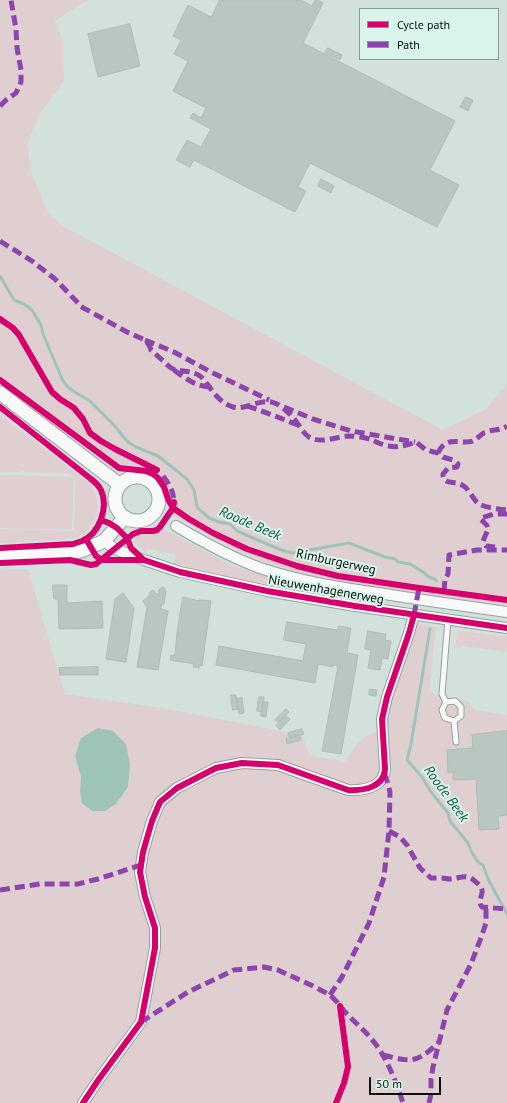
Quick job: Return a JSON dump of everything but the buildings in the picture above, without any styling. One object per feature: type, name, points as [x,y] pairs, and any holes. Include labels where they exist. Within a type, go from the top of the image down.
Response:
[{"type":"street","points":[[0,393],[115,482],[124,482],[133,478],[143,478],[152,483],[158,492],[158,507],[147,519],[136,521],[126,517],[121,513],[116,502],[117,491],[115,482]]},
{"type":"street","points":[[0,556],[81,551],[104,541],[126,517]]},
{"type":"street","name":"Rimburgerweg","points":[[176,526],[206,544],[244,562],[277,573],[304,580],[357,590],[507,612]]},
{"type":"street","name":"Nieuwenhagenerweg","points":[[104,541],[114,549],[180,572],[267,591],[355,606],[507,628]]},
{"type":"street","points":[[83,1103],[141,1022],[155,948],[155,928],[145,897],[140,872],[143,852],[152,821],[160,802],[177,788],[216,768],[242,763],[278,765],[348,790],[359,791],[370,788],[381,781],[385,775],[382,719],[387,697],[414,615]]},
{"type":"lane","points":[[446,702],[442,694],[448,619]]},
{"type":"lane","points":[[446,702],[455,701],[461,707],[461,716],[454,721]]},
{"type":"lane","points":[[446,702],[442,710],[445,718],[454,721]]},
{"type":"lane","points":[[454,721],[456,742]]},
{"type":"path","points":[[115,482],[118,467],[126,455]]},
{"type":"path","points":[[483,550],[486,546]]},
{"type":"shaded area","points":[[0,0],[91,0],[84,2],[55,21],[63,42],[64,81],[41,112],[27,144],[32,174],[48,213],[63,226],[443,430],[486,409],[507,384],[507,605],[329,580],[280,567],[232,548],[172,514],[176,508],[163,482],[154,473],[144,469],[118,465],[0,379]]},
{"type":"shaded area","points":[[0,382],[72,435],[71,436],[59,431],[52,426],[0,386]]},
{"type":"shaded area","points":[[0,415],[87,481],[93,489],[98,506],[97,515],[88,530],[71,539],[0,543],[0,529],[74,531],[75,478],[70,474],[23,471],[0,472]]},
{"type":"shaded area","points":[[0,475],[74,477],[72,530],[0,528]]},
{"type":"shaded area","points":[[162,528],[230,565],[297,586],[288,589],[274,588],[207,573],[174,564],[176,555],[147,548],[146,553],[134,542],[135,535],[137,533],[153,533]]},
{"type":"shaded area","points":[[28,569],[65,694],[162,708],[302,735],[310,756],[345,762],[359,742],[369,735],[381,732],[383,716],[416,624],[436,627],[429,691],[435,695],[468,701],[474,710],[507,715],[507,1103],[0,1103],[0,570]]},
{"type":"shaded area","points":[[457,630],[507,637],[507,652],[463,646],[461,648],[455,648]]},
{"type":"shaded area","points":[[98,728],[113,731],[126,744],[130,765],[128,787],[116,804],[105,811],[92,811],[82,803],[80,792],[81,777],[75,756],[81,738]]},
{"type":"waterway","name":"Roode Beek","points":[[0,276],[14,300],[24,304],[32,310],[41,325],[43,334],[63,381],[68,387],[90,401],[114,425],[128,442],[158,456],[187,479],[194,490],[197,507],[209,518],[230,524],[237,531],[281,550],[292,553],[349,543],[385,557],[395,559],[398,562],[410,564],[436,581]]},
{"type":"waterway","name":"Roode Beek","points":[[430,629],[407,760],[422,777],[431,792],[448,813],[450,821],[468,843],[478,862],[483,865],[489,881],[507,914]]},
{"type":"marked path","points":[[0,106],[16,93],[21,82],[21,70],[11,0]]},
{"type":"marked path","points":[[0,241],[32,261],[55,279],[80,306],[127,332],[145,340],[151,350],[171,368],[200,376],[225,404],[238,408],[259,402],[271,402],[277,404],[297,422],[309,437],[318,440],[354,436],[366,438],[392,447],[416,442],[426,450],[438,453],[458,464],[457,467],[448,468],[443,474],[443,478],[445,480],[465,487],[479,504],[507,510]]},
{"type":"marked path","points":[[145,340],[174,352],[269,400]]},
{"type":"marked path","points":[[174,370],[186,379],[209,387]]},
{"type":"marked path","points":[[247,406],[298,425]]},
{"type":"marked path","points":[[284,407],[313,419],[351,431],[415,442]]},
{"type":"marked path","points":[[438,453],[440,449],[448,442],[472,441],[484,433],[502,429],[507,426]]},
{"type":"marked path","points":[[163,476],[171,489],[174,504]]},
{"type":"marked path","points":[[495,547],[486,546],[483,542],[488,528],[487,525],[480,519],[494,514],[507,514]]},
{"type":"marked path","points":[[444,591],[445,579],[448,574],[449,555],[477,550],[507,550]]},
{"type":"marked path","points":[[414,615],[419,588]]},
{"type":"marked path","points":[[330,995],[342,977],[369,923],[384,877],[389,831],[390,792],[385,775]]},
{"type":"marked path","points":[[389,831],[400,837],[407,845],[420,868],[431,878],[450,879],[467,877],[473,879],[482,889],[480,901],[482,907],[507,909]]},
{"type":"marked path","points":[[0,890],[40,884],[78,884],[141,865]]},
{"type":"marked path","points":[[429,1103],[433,1067],[447,1010],[471,964],[486,923],[486,908]]},
{"type":"marked path","points":[[141,1022],[188,992],[234,970],[264,967],[278,970],[330,995],[348,1016],[369,1036],[385,1059],[403,1103]]},
{"type":"marked path","points":[[383,1055],[407,1060],[419,1058],[439,1042]]},
{"type":"cycle path","points":[[0,319],[13,328],[19,335],[52,392],[74,408],[83,419],[90,433],[115,449],[157,470]]},
{"type":"cycle path","points":[[0,380],[119,468],[146,471],[153,474],[158,478],[164,487],[173,508],[213,533],[247,549],[297,566],[338,576],[507,600]]},
{"type":"cycle path","points":[[0,407],[95,483],[101,490],[104,505],[98,527],[88,538],[82,541],[73,544],[0,548]]},
{"type":"cycle path","points":[[0,563],[70,560],[91,565],[96,564],[133,534],[141,531],[157,530],[173,508],[174,502]]},
{"type":"cycle path","points":[[101,520],[117,528],[127,538],[131,548],[144,560]]},
{"type":"cycle path","points":[[86,539],[96,556],[102,560],[144,560],[180,572],[267,591],[355,606],[507,628]]},
{"type":"cycle path","points":[[83,1103],[141,1022],[155,948],[155,928],[145,897],[140,872],[143,852],[152,821],[160,802],[177,788],[216,768],[242,763],[278,765],[348,790],[366,789],[377,784],[384,775],[385,769],[382,719],[387,697],[414,615]]},
{"type":"cycle path","points":[[336,1103],[344,1083],[348,1067],[340,1006]]}]
